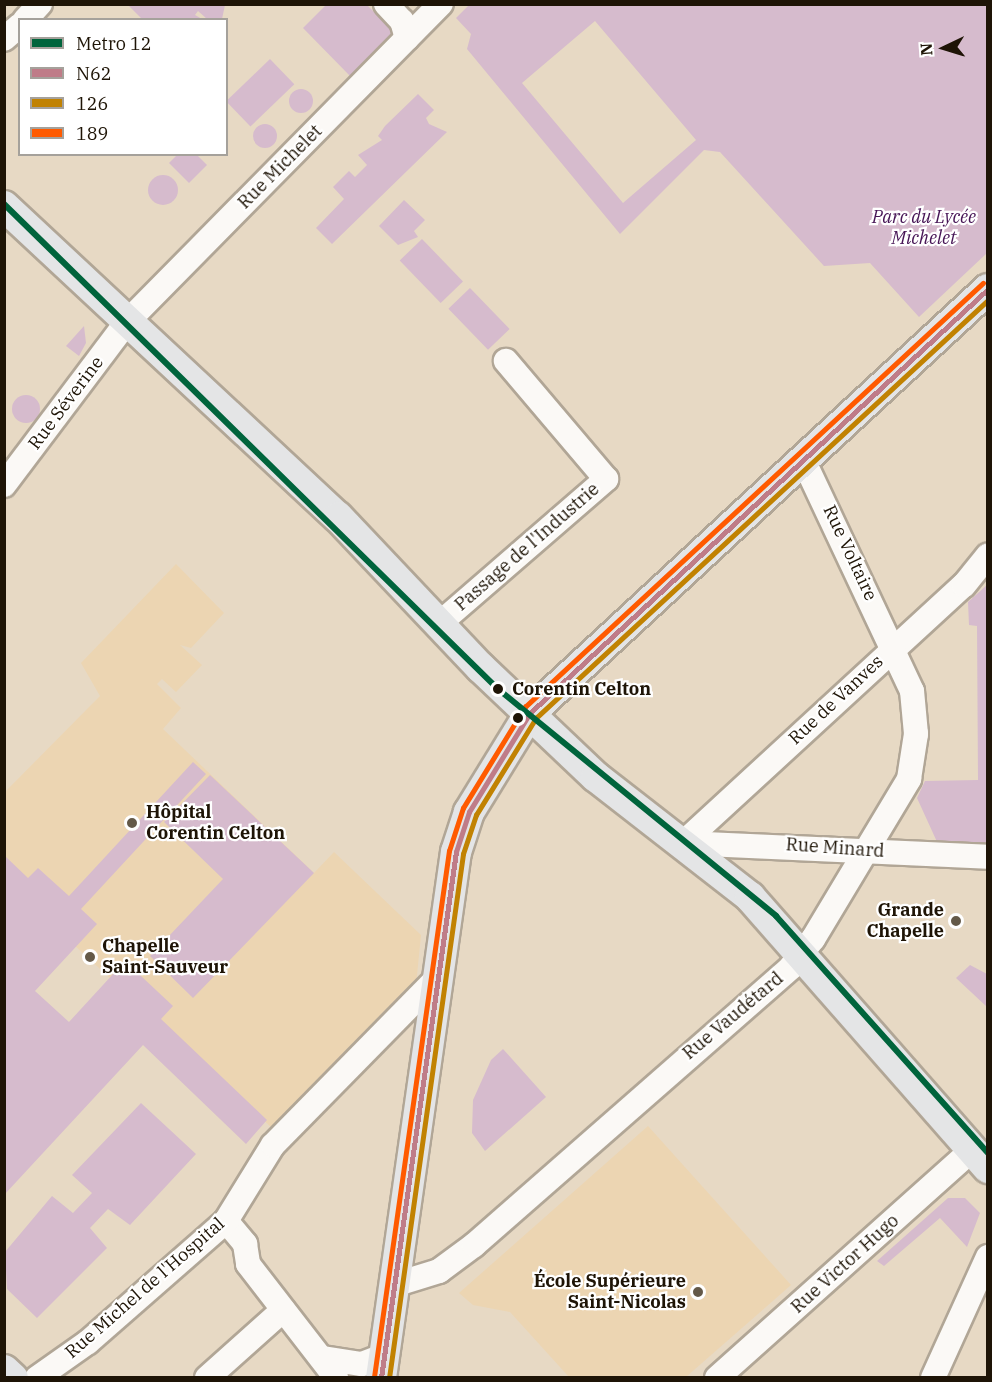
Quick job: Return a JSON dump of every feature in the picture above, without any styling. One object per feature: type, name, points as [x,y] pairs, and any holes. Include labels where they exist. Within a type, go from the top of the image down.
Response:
[{"type":"main road","points":[[4,206],[338,517],[530,714],[596,777],[750,897],[803,954],[980,1159]]},
{"type":"main road","points":[[383,1366],[397,1284],[456,852],[469,812],[530,714],[987,289]]},
{"type":"main road","points":[[4,1370],[13,1377]]},
{"type":"street","points":[[27,18],[40,4]]},
{"type":"street","points":[[386,4],[402,21],[407,38]]},
{"type":"street","name":"Rue Michelet","points":[[127,321],[439,8]]},
{"type":"street","points":[[4,39],[18,27]]},
{"type":"street","name":"Rue Séverine","points":[[4,485],[127,321]]},
{"type":"street","name":"Passage de l'Industrie","points":[[440,623],[606,479],[506,361]]},
{"type":"street","name":"Rue Voltaire","points":[[803,459],[894,647]]},
{"type":"street","name":"Rue de Vanves","points":[[683,843],[964,585],[987,555]]},
{"type":"street","name":"Rue Vaudétard","points":[[397,1284],[439,1271],[474,1245],[803,954],[869,850],[909,779],[916,734],[912,691],[894,647]]},
{"type":"street","name":"Rue Minard","points":[[683,843],[869,850],[987,858]]},
{"type":"street","name":"Rue Michel de l'Hospital","points":[[37,1377],[88,1342],[226,1221],[273,1145],[437,978]]},
{"type":"street","name":"Rue Victor Hugo","points":[[717,1377],[980,1159]]},
{"type":"street","points":[[226,1221],[245,1244],[249,1264],[329,1368],[362,1364],[383,1366]]},
{"type":"street","points":[[933,1377],[987,1257]]},
{"type":"street","points":[[207,1377],[283,1310]]},
{"type":"shaded area","name":"Hôpital Corentin Celton","points":[[176,564],[224,613],[191,648],[180,645],[202,665],[176,692],[162,679],[157,684],[181,708],[163,729],[314,873],[334,852],[421,935],[416,985],[272,1128],[5,881],[4,793],[100,696],[81,663]]},
{"type":"shaded area","points":[[648,1126],[791,1285],[686,1377],[569,1377],[510,1312],[473,1305],[459,1293]]},
{"type":"green space","points":[[128,5],[225,5],[222,18],[206,18],[198,11],[195,15],[200,18],[141,18]]},
{"type":"green space","points":[[326,5],[367,5],[391,29],[391,38],[351,77],[303,28]]},
{"type":"green space","name":"Parc du Lycée Michelet","points":[[469,5],[987,5],[987,253],[919,317],[870,263],[824,266],[720,152],[704,150],[620,234],[467,49],[471,34],[456,18]],"holes":[[[595,21],[696,140],[623,203],[522,83]]]},
{"type":"green space","points":[[270,59],[294,84],[250,127],[228,103],[228,100]]},
{"type":"green space","points":[[301,89],[310,92],[313,101],[310,110],[301,113],[292,110],[289,101],[292,92]]},
{"type":"green space","points":[[418,94],[434,110],[426,118],[429,124],[447,132],[332,244],[316,228],[344,199],[333,187],[349,171],[355,177],[367,165],[358,155],[382,140],[378,136],[385,126]]},
{"type":"green space","points":[[265,124],[274,127],[277,136],[274,145],[265,148],[256,145],[253,136],[256,127]]},
{"type":"green space","points":[[176,156],[198,156],[207,165],[189,183],[169,163]]},
{"type":"green space","points":[[163,175],[174,179],[178,190],[174,201],[163,205],[152,201],[148,190],[152,179]]},
{"type":"green space","points":[[404,200],[425,220],[414,231],[418,237],[398,245],[379,226]]},
{"type":"green space","points":[[422,239],[463,281],[441,303],[400,261]]},
{"type":"green space","points":[[470,288],[510,329],[488,350],[448,309]]},
{"type":"green space","points":[[84,326],[86,343],[79,356],[66,346]]},
{"type":"green space","points":[[26,395],[36,399],[40,409],[36,419],[26,423],[16,419],[12,409],[16,399]]},
{"type":"green space","points":[[987,585],[987,847],[938,844],[917,798],[925,781],[978,780],[977,626],[969,625],[968,602]]},
{"type":"green space","points":[[193,762],[206,774],[81,909],[97,924],[35,991],[69,1022],[125,961],[173,1006],[161,1019],[267,1120],[246,1144],[143,1045],[5,1194],[5,856],[28,878],[38,868],[69,896]]},
{"type":"green space","points":[[210,775],[314,873],[193,998],[150,956],[223,879],[164,822]]},
{"type":"green space","points":[[970,965],[987,974],[987,1007],[956,978]]},
{"type":"green space","points":[[503,1049],[546,1097],[485,1151],[472,1133],[473,1100],[491,1060]]},
{"type":"green space","points":[[141,1103],[196,1154],[130,1225],[108,1209],[90,1228],[107,1248],[37,1318],[7,1289],[5,1252],[52,1196],[73,1213],[92,1193],[72,1175]]},
{"type":"green space","points":[[948,1198],[965,1198],[980,1213],[967,1247],[940,1218],[884,1266],[877,1261]]},
{"type":"metro line","name":"12","points":[[4,204],[498,689],[776,916],[988,1153]]},
{"type":"transit line","name":"189","points":[[374,1377],[449,851],[463,808],[525,707],[983,283]]},
{"type":"transit line","name":"N62","points":[[381,1378],[456,852],[469,812],[530,713],[988,289]]},
{"type":"transit line","name":"126","points":[[389,1378],[463,854],[476,815],[536,718],[988,300]]},
{"type":"place","name":"Corentin Celton","points":[[498,689]]},
{"type":"place","name":"Hôpital Corentin Celton","points":[[132,823]]},
{"type":"place","name":"Grande Chapelle","points":[[956,921]]},
{"type":"place","name":"Chapelle Saint-Sauveur","points":[[90,957]]},
{"type":"place","name":"École Supérieure Saint-Nicolas","points":[[698,1292]]}]
